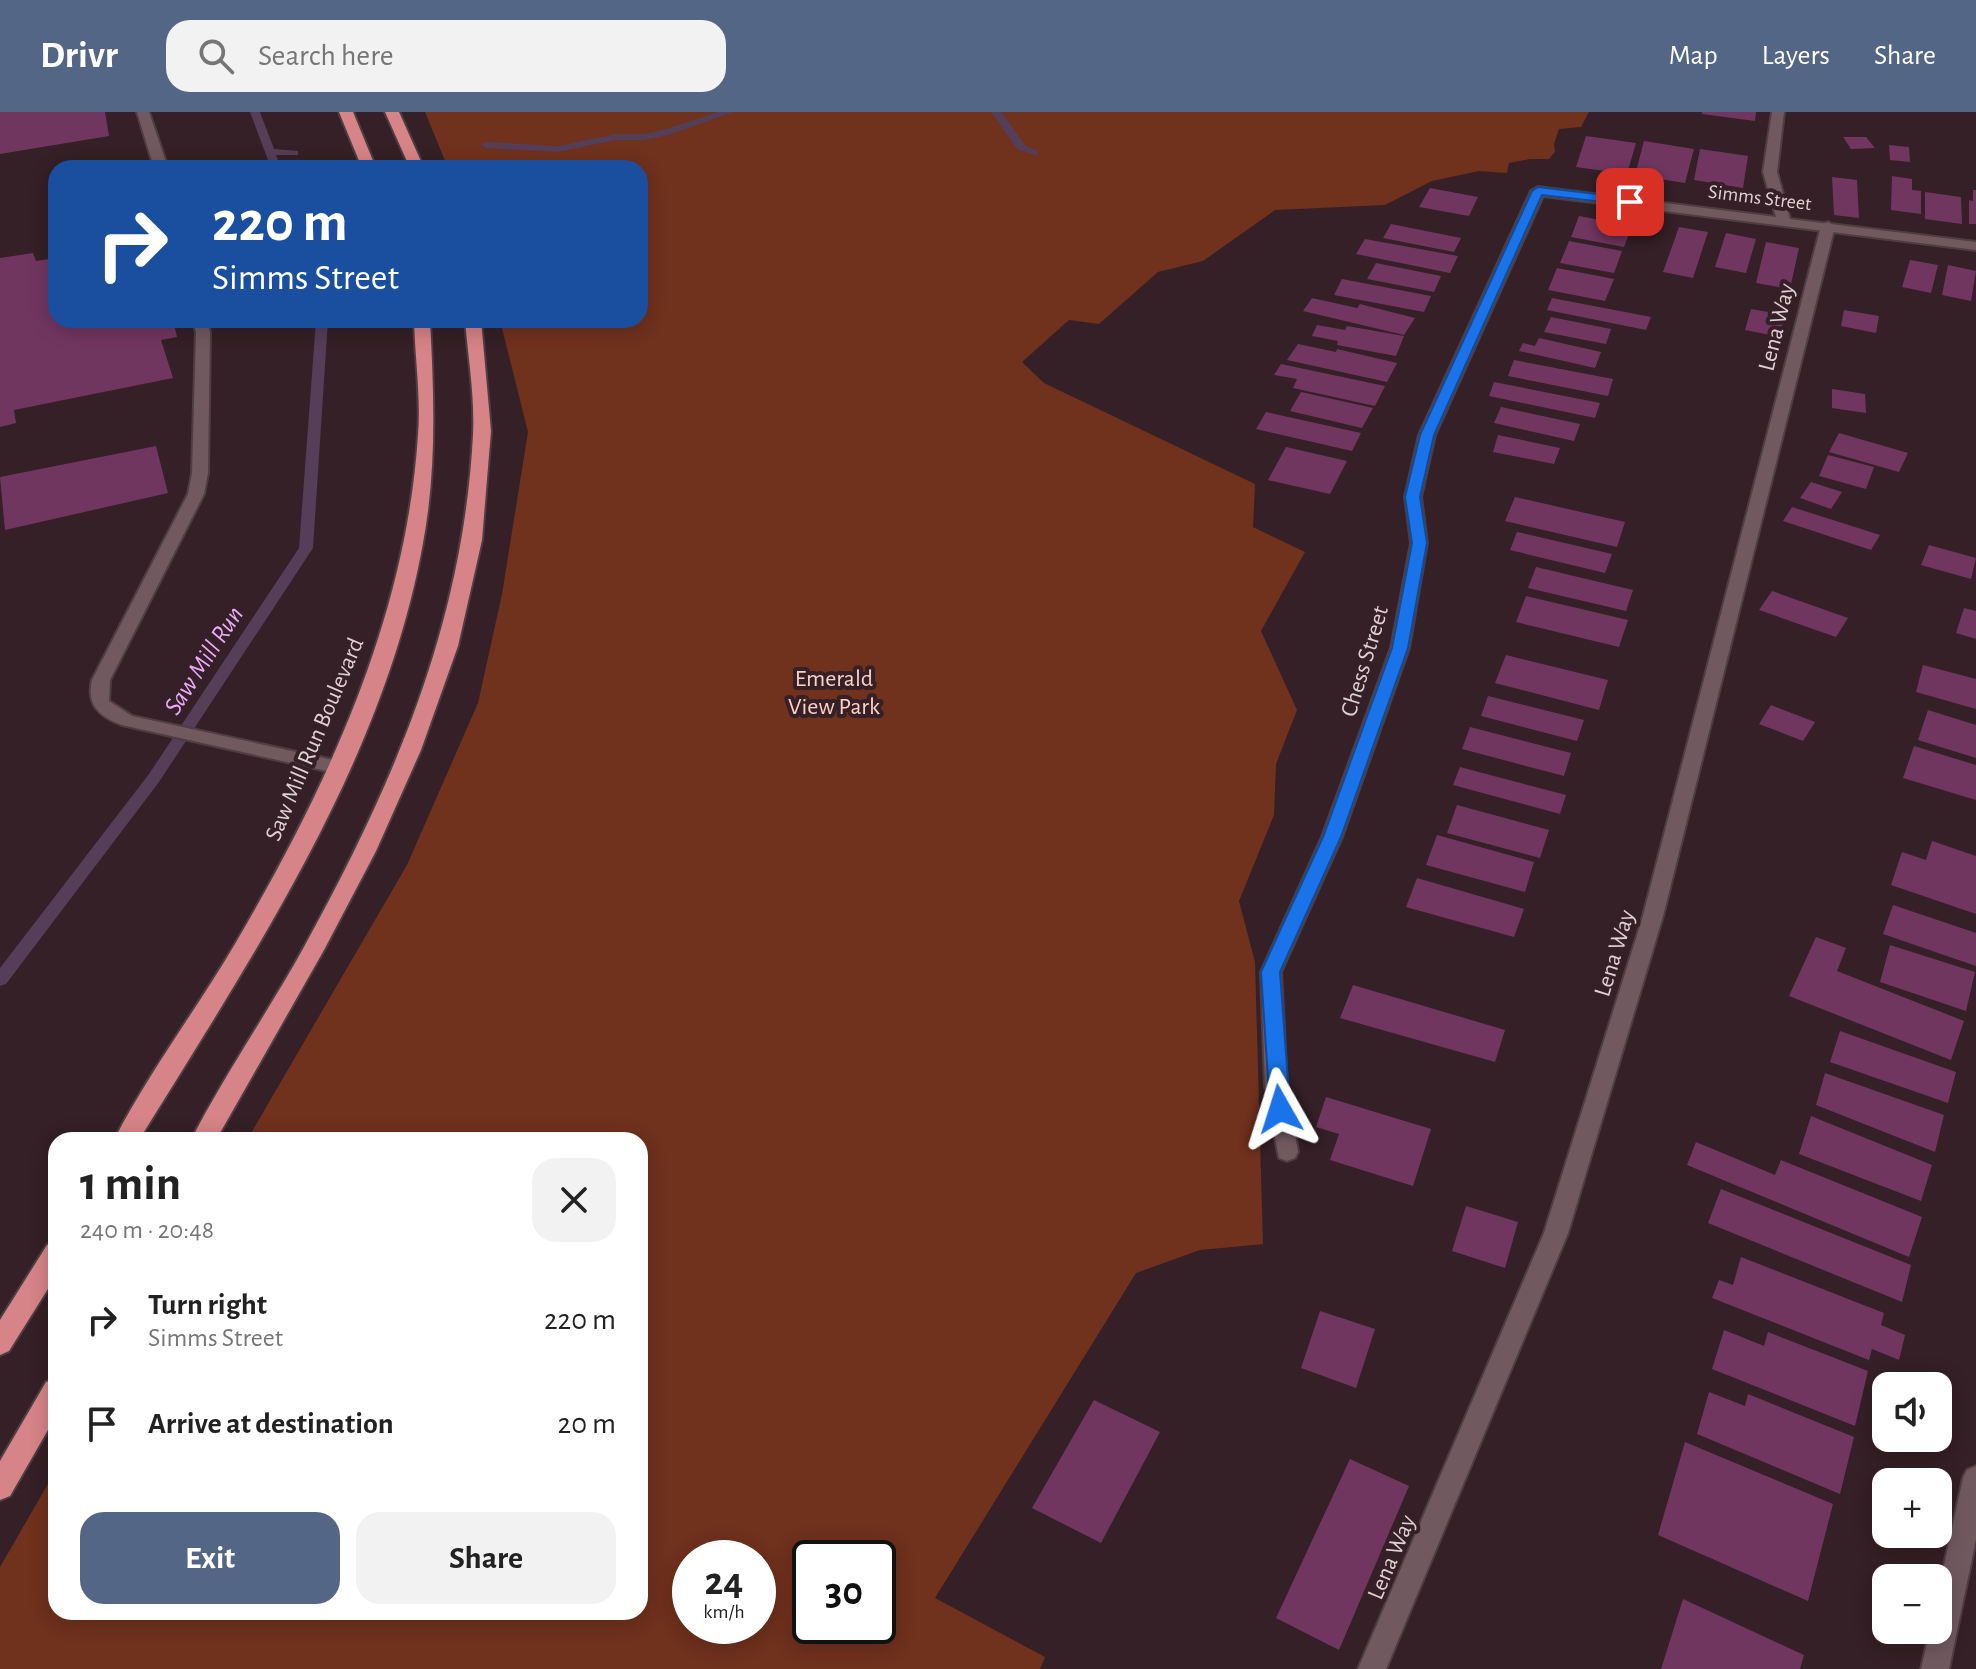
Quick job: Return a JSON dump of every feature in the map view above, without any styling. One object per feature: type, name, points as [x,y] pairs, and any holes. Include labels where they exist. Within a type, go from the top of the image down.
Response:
[{"type":"highway","points":[[346,112],[366,160]]},
{"type":"highway","points":[[392,112],[413,160]]},
{"type":"highway","name":"Saw Mill Run Boulevard","points":[[131,1132],[276,894],[340,768],[368,701],[391,636],[418,531],[429,436],[423,328]]},
{"type":"highway","points":[[208,1132],[347,889],[378,827],[429,703],[464,581],[481,478],[483,431],[474,328]]},
{"type":"highway","points":[[0,1343],[48,1266]]},
{"type":"highway","points":[[0,1487],[48,1405]]},
{"type":"street","points":[[143,112],[158,160]]},
{"type":"street","points":[[1778,112],[1770,172],[1784,220]]},
{"type":"street","name":"Simms Street","points":[[1538,191],[1976,246]]},
{"type":"street","name":"Chess Street","points":[[1287,1152],[1276,1087],[1271,972],[1332,837],[1400,648],[1419,543],[1413,497],[1427,435],[1538,191]]},
{"type":"street","name":"Lena Way","points":[[1372,1669],[1556,1233],[1653,916],[1828,226]]},
{"type":"street","points":[[202,328],[200,473],[196,494],[97,693],[100,705],[111,715],[153,727],[340,768]]},
{"type":"street","points":[[1935,1669],[1969,1558],[1976,1478]]},
{"type":"green space","name":"Emerald View Park","points":[[425,112],[1589,112],[1581,127],[1559,129],[1555,152],[1549,159],[1509,163],[1507,173],[1479,171],[1432,181],[1385,205],[1275,210],[1203,261],[1158,272],[1099,324],[1069,320],[1022,362],[1044,383],[1255,484],[1253,527],[1305,552],[1261,631],[1297,710],[1276,764],[1274,815],[1239,901],[1255,962],[1263,1244],[1200,1250],[1136,1273],[935,1598],[1045,1657],[1040,1669],[0,1669],[0,1567],[48,1484],[48,1620],[648,1620],[648,1132],[252,1132],[407,865],[478,703],[502,594],[528,432],[502,328],[648,328],[648,160],[445,160]]},
{"type":"building","points":[[0,112],[105,112],[109,136],[0,154]]},
{"type":"building","points":[[1702,112],[1756,112],[1755,121]]},
{"type":"building","points":[[1586,136],[1636,143],[1627,174],[1576,167]]},
{"type":"building","points":[[1843,137],[1866,137],[1875,148],[1851,149]]},
{"type":"building","points":[[1644,141],[1694,149],[1685,183],[1635,175]]},
{"type":"building","points":[[1889,145],[1909,147],[1910,162],[1890,160]]},
{"type":"building","points":[[1700,149],[1748,156],[1743,188],[1694,180]]},
{"type":"building","points":[[1892,176],[1912,179],[1912,190],[1921,191],[1921,214],[1891,210]]},
{"type":"building","points":[[1832,177],[1857,180],[1859,218],[1834,215]]},
{"type":"building","points":[[1430,188],[1478,197],[1469,216],[1419,207]]},
{"type":"building","points":[[1973,190],[1976,190],[1976,224],[1969,224],[1969,200],[1973,201]]},
{"type":"building","points":[[1925,192],[1961,197],[1962,224],[1925,219]]},
{"type":"building","points":[[1579,216],[1632,226],[1624,247],[1571,237]]},
{"type":"building","points":[[1391,224],[1461,238],[1454,252],[1383,238]]},
{"type":"building","points":[[1679,227],[1708,232],[1693,278],[1663,272]]},
{"type":"building","points":[[1726,233],[1756,239],[1746,273],[1715,267]]},
{"type":"building","points":[[1365,239],[1458,256],[1450,273],[1356,254]]},
{"type":"building","points":[[1569,241],[1622,251],[1614,273],[1560,263]]},
{"type":"building","points":[[1766,242],[1799,248],[1790,289],[1756,283]]},
{"type":"building","points":[[33,253],[36,261],[48,259],[48,328],[175,328],[177,337],[161,340],[173,378],[14,410],[16,423],[0,427],[0,258]]},
{"type":"building","points":[[1910,260],[1938,265],[1931,293],[1902,287]]},
{"type":"building","points":[[1376,263],[1441,276],[1434,292],[1367,279]]},
{"type":"building","points":[[1948,265],[1976,271],[1971,301],[1942,295]]},
{"type":"building","points":[[1557,268],[1614,279],[1605,301],[1548,290]]},
{"type":"building","points":[[1342,279],[1431,296],[1424,312],[1334,295]]},
{"type":"building","points":[[1312,298],[1357,308],[1360,304],[1415,318],[1404,335],[1303,311]]},
{"type":"building","points":[[1552,298],[1651,317],[1646,330],[1547,310]]},
{"type":"building","points":[[1751,309],[1785,315],[1780,337],[1745,330]]},
{"type":"building","points":[[1844,310],[1879,316],[1876,333],[1841,326]]},
{"type":"building","points":[[1551,317],[1611,329],[1606,344],[1544,332]]},
{"type":"building","points":[[1317,325],[1345,330],[1347,326],[1404,336],[1396,356],[1337,345],[1338,341],[1312,336]]},
{"type":"building","points":[[1539,338],[1601,352],[1595,368],[1519,351],[1523,343],[1535,346]]},
{"type":"building","points":[[1298,344],[1336,352],[1337,349],[1397,363],[1387,382],[1287,360]]},
{"type":"building","points":[[1514,360],[1613,379],[1608,396],[1508,376]]},
{"type":"building","points":[[1281,364],[1385,386],[1375,406],[1293,388],[1297,379],[1274,375]]},
{"type":"building","points":[[1494,382],[1600,403],[1595,418],[1489,396]]},
{"type":"building","points":[[1832,389],[1865,394],[1866,413],[1832,408]]},
{"type":"building","points":[[1301,392],[1373,408],[1362,428],[1290,411]]},
{"type":"building","points":[[1501,407],[1580,424],[1574,441],[1494,423]]},
{"type":"building","points":[[1266,412],[1361,433],[1352,451],[1256,429]]},
{"type":"building","points":[[1839,433],[1908,453],[1899,472],[1829,452]]},
{"type":"building","points":[[1498,435],[1560,448],[1554,464],[1493,452]]},
{"type":"building","points":[[156,446],[168,493],[5,530],[0,477]]},
{"type":"building","points":[[1286,447],[1347,461],[1330,494],[1268,480]]},
{"type":"building","points":[[1828,455],[1874,467],[1866,489],[1819,476]]},
{"type":"building","points":[[1811,482],[1842,492],[1831,509],[1800,498]]},
{"type":"building","points":[[1515,497],[1625,522],[1617,547],[1505,521]]},
{"type":"building","points":[[1792,507],[1880,535],[1871,550],[1783,521]]},
{"type":"building","points":[[1517,532],[1612,554],[1605,573],[1510,550]]},
{"type":"building","points":[[1929,545],[1976,558],[1971,579],[1921,565]]},
{"type":"building","points":[[1536,567],[1633,590],[1626,611],[1528,588]]},
{"type":"building","points":[[1772,591],[1848,618],[1836,637],[1759,610]]},
{"type":"building","points":[[1526,596],[1628,620],[1619,647],[1516,622]]},
{"type":"building","points":[[1964,608],[1976,611],[1976,639],[1956,633]]},
{"type":"building","points":[[1506,655],[1608,680],[1599,710],[1495,683]]},
{"type":"building","points":[[1923,665],[1976,679],[1976,709],[1916,692]]},
{"type":"building","points":[[1488,696],[1584,720],[1577,741],[1481,716]]},
{"type":"building","points":[[1771,705],[1815,722],[1803,741],[1759,724]]},
{"type":"building","points":[[1928,710],[1976,725],[1976,758],[1918,740]]},
{"type":"building","points":[[1470,727],[1571,753],[1564,776],[1462,749]]},
{"type":"building","points":[[1914,746],[1976,765],[1976,800],[1903,778]]},
{"type":"building","points":[[1460,767],[1566,795],[1560,814],[1453,785]]},
{"type":"building","points":[[1457,805],[1549,830],[1540,858],[1447,833]]},
{"type":"building","points":[[1437,835],[1534,862],[1525,892],[1426,865]]},
{"type":"building","points":[[1932,841],[1976,856],[1976,914],[1891,885],[1902,852],[1926,860]]},
{"type":"building","points":[[1417,878],[1524,909],[1514,937],[1406,907]]},
{"type":"building","points":[[1893,905],[1976,933],[1976,966],[1883,934]]},
{"type":"building","points":[[1816,937],[1846,948],[1837,971],[1964,1021],[1951,1060],[1789,996]]},
{"type":"building","points":[[1890,945],[1975,972],[1966,1011],[1880,982]]},
{"type":"building","points":[[1353,985],[1505,1030],[1495,1062],[1340,1018]]},
{"type":"building","points":[[1840,1031],[1956,1072],[1948,1103],[1830,1062]]},
{"type":"building","points":[[1825,1073],[1944,1115],[1935,1152],[1816,1105]]},
{"type":"building","points":[[1326,1097],[1431,1129],[1413,1186],[1330,1160],[1339,1134],[1316,1127]]},
{"type":"building","points":[[1811,1116],[1932,1165],[1921,1201],[1799,1154]]},
{"type":"building","points":[[1696,1142],[1775,1175],[1781,1160],[1922,1217],[1909,1257],[1687,1165]]},
{"type":"building","points":[[1721,1189],[1911,1265],[1902,1302],[1708,1223]]},
{"type":"building","points":[[1466,1206],[1518,1222],[1505,1268],[1452,1251]]},
{"type":"building","points":[[1741,1257],[1884,1313],[1881,1325],[1905,1335],[1899,1360],[1872,1349],[1869,1360],[1712,1298],[1719,1280],[1733,1285]]},
{"type":"building","points":[[1320,1311],[1375,1329],[1356,1388],[1301,1368]]},
{"type":"building","points":[[1724,1330],[1764,1346],[1768,1332],[1868,1371],[1855,1426],[1712,1369]]},
{"type":"building","points":[[1709,1392],[1745,1406],[1748,1394],[1854,1437],[1840,1494],[1697,1434]]},
{"type":"building","points":[[1094,1400],[1160,1432],[1101,1543],[1032,1508]]},
{"type":"building","points":[[1685,1442],[1833,1504],[1808,1601],[1658,1535]]},
{"type":"building","points":[[1350,1459],[1409,1486],[1339,1650],[1276,1618]]},
{"type":"building","points":[[1683,1599],[1804,1655],[1800,1669],[1661,1669]]},
{"type":"waterway","name":"Saw Mill Run","points":[[255,112],[270,152]]},
{"type":"waterway","points":[[486,145],[558,149],[616,137],[644,137],[668,132],[728,112]]},
{"type":"waterway","points":[[996,112],[1022,148],[1034,153]]},
{"type":"waterway","points":[[270,152],[294,153]]},
{"type":"waterway","name":"Saw Mill Run","points":[[270,152],[273,160]]},
{"type":"waterway","name":"Saw Mill Run","points":[[0,980],[154,778],[306,548],[321,328]]},
{"type":"route","points":[[1280,1109],[1276,1087],[1271,972],[1332,837],[1400,648],[1419,543],[1413,497],[1427,435],[1538,191],[1630,202]]}]
